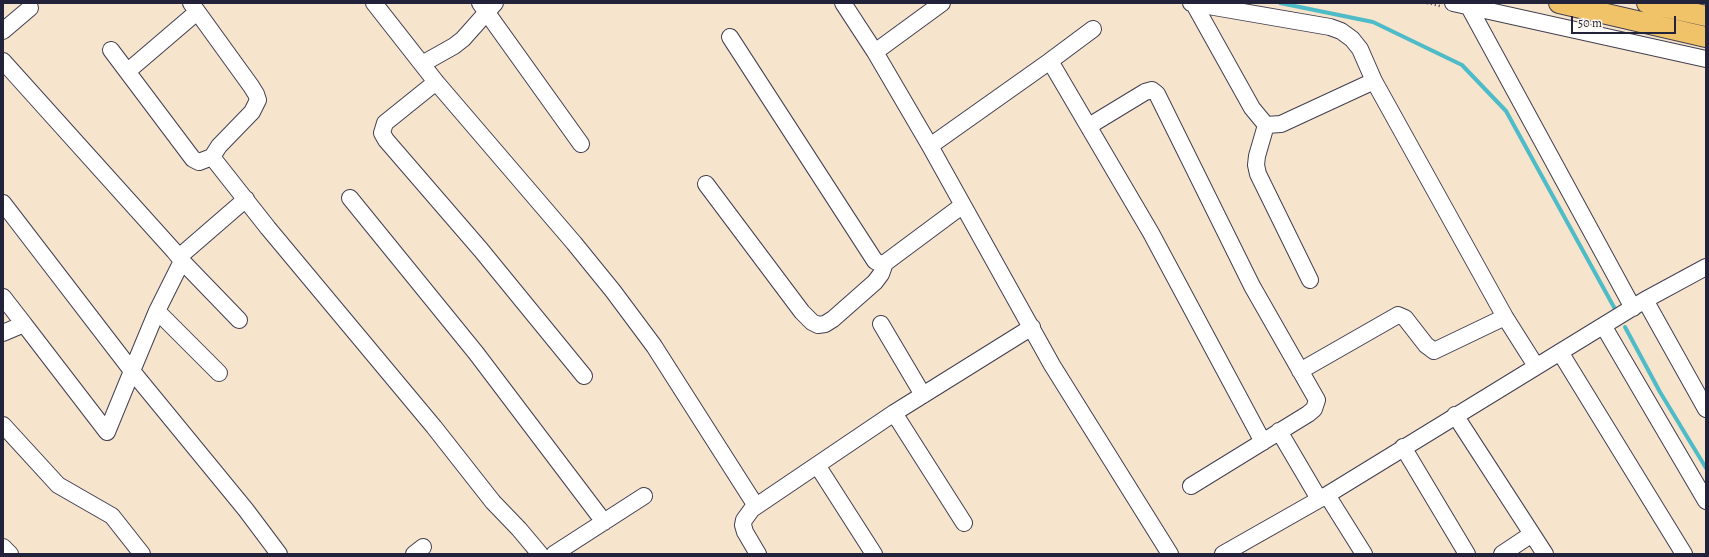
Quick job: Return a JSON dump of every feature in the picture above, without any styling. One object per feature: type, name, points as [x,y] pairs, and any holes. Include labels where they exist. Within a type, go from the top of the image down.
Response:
[{"type":"main road","points":[[1559,3],[1706,37]]},
{"type":"main road","points":[[1647,3],[1706,16]]},
{"type":"street","points":[[374,3],[430,74],[574,242],[613,291],[654,346],[756,506]]},
{"type":"street","points":[[843,3],[875,52],[930,146],[1052,365],[1170,554]]},
{"type":"street","points":[[875,52],[942,3]]},
{"type":"street","points":[[1192,3],[1330,27],[1341,31],[1356,43],[1374,81],[1505,316],[1536,366]]},
{"type":"street","points":[[1192,3],[1252,108],[1266,125]]},
{"type":"street","points":[[1453,3],[1706,60]]},
{"type":"street","points":[[581,144],[487,6],[430,74],[385,123],[382,133],[386,140],[481,250],[584,376]]},
{"type":"street","points":[[111,50],[193,159],[199,162],[212,157],[219,146],[252,112],[258,100],[251,86],[194,7],[128,71]]},
{"type":"street","points":[[1469,7],[1639,304],[1706,408]]},
{"type":"street","points":[[3,31],[30,8]]},
{"type":"street","points":[[930,146],[1050,62],[1092,29]]},
{"type":"street","points":[[730,37],[872,257],[878,263],[885,263]]},
{"type":"street","points":[[3,61],[181,259],[239,320]]},
{"type":"street","points":[[1050,62],[1151,233],[1263,442]]},
{"type":"street","points":[[1266,125],[1281,124],[1374,81]]},
{"type":"street","points":[[1089,126],[1145,92],[1152,90],[1157,94],[1252,286],[1300,371],[1315,394],[1317,400],[1317,405],[1308,414],[1191,486]]},
{"type":"street","points":[[1266,125],[1257,156],[1256,164],[1258,174],[1310,280]]},
{"type":"street","points":[[212,157],[434,427],[493,502],[519,528],[540,554]]},
{"type":"street","points":[[706,184],[802,312],[812,322],[818,325],[825,324],[833,320],[875,282],[885,263],[963,205]]},
{"type":"street","points":[[350,198],[476,353],[604,522]]},
{"type":"street","points":[[3,297],[107,432],[157,311],[181,259],[246,199]]},
{"type":"street","points":[[3,203],[132,371],[246,510],[278,554]]},
{"type":"street","points":[[1224,554],[1323,497],[1455,415],[1604,327],[1639,304],[1706,267]]},
{"type":"street","points":[[157,311],[219,373]]},
{"type":"street","points":[[1300,371],[1398,315],[1406,318],[1426,345],[1434,351],[1505,316]]},
{"type":"street","points":[[3,333],[24,324]]},
{"type":"street","points":[[881,324],[923,395]]},
{"type":"street","points":[[758,554],[745,532],[743,525],[747,515],[756,506],[894,413],[1032,327]]},
{"type":"street","points":[[1604,327],[1706,501]]},
{"type":"street","points":[[1560,352],[1684,554]]},
{"type":"street","points":[[894,413],[964,523]]},
{"type":"street","points":[[1455,415],[1545,554]]},
{"type":"street","points":[[3,425],[58,485],[112,516],[142,554]]},
{"type":"street","points":[[1280,431],[1323,497],[1364,554]]},
{"type":"street","points":[[1403,447],[1467,554]]},
{"type":"street","points":[[817,465],[874,554]]},
{"type":"street","points":[[554,554],[644,496]]},
{"type":"street","points":[[1502,554],[1532,534]]},
{"type":"street","points":[[3,546],[10,554]]},
{"type":"waterway","points":[[1280,3],[1373,22],[1462,65],[1506,111],[1615,309]]},
{"type":"waterway","points":[[1625,327],[1660,392],[1706,468]]}]
